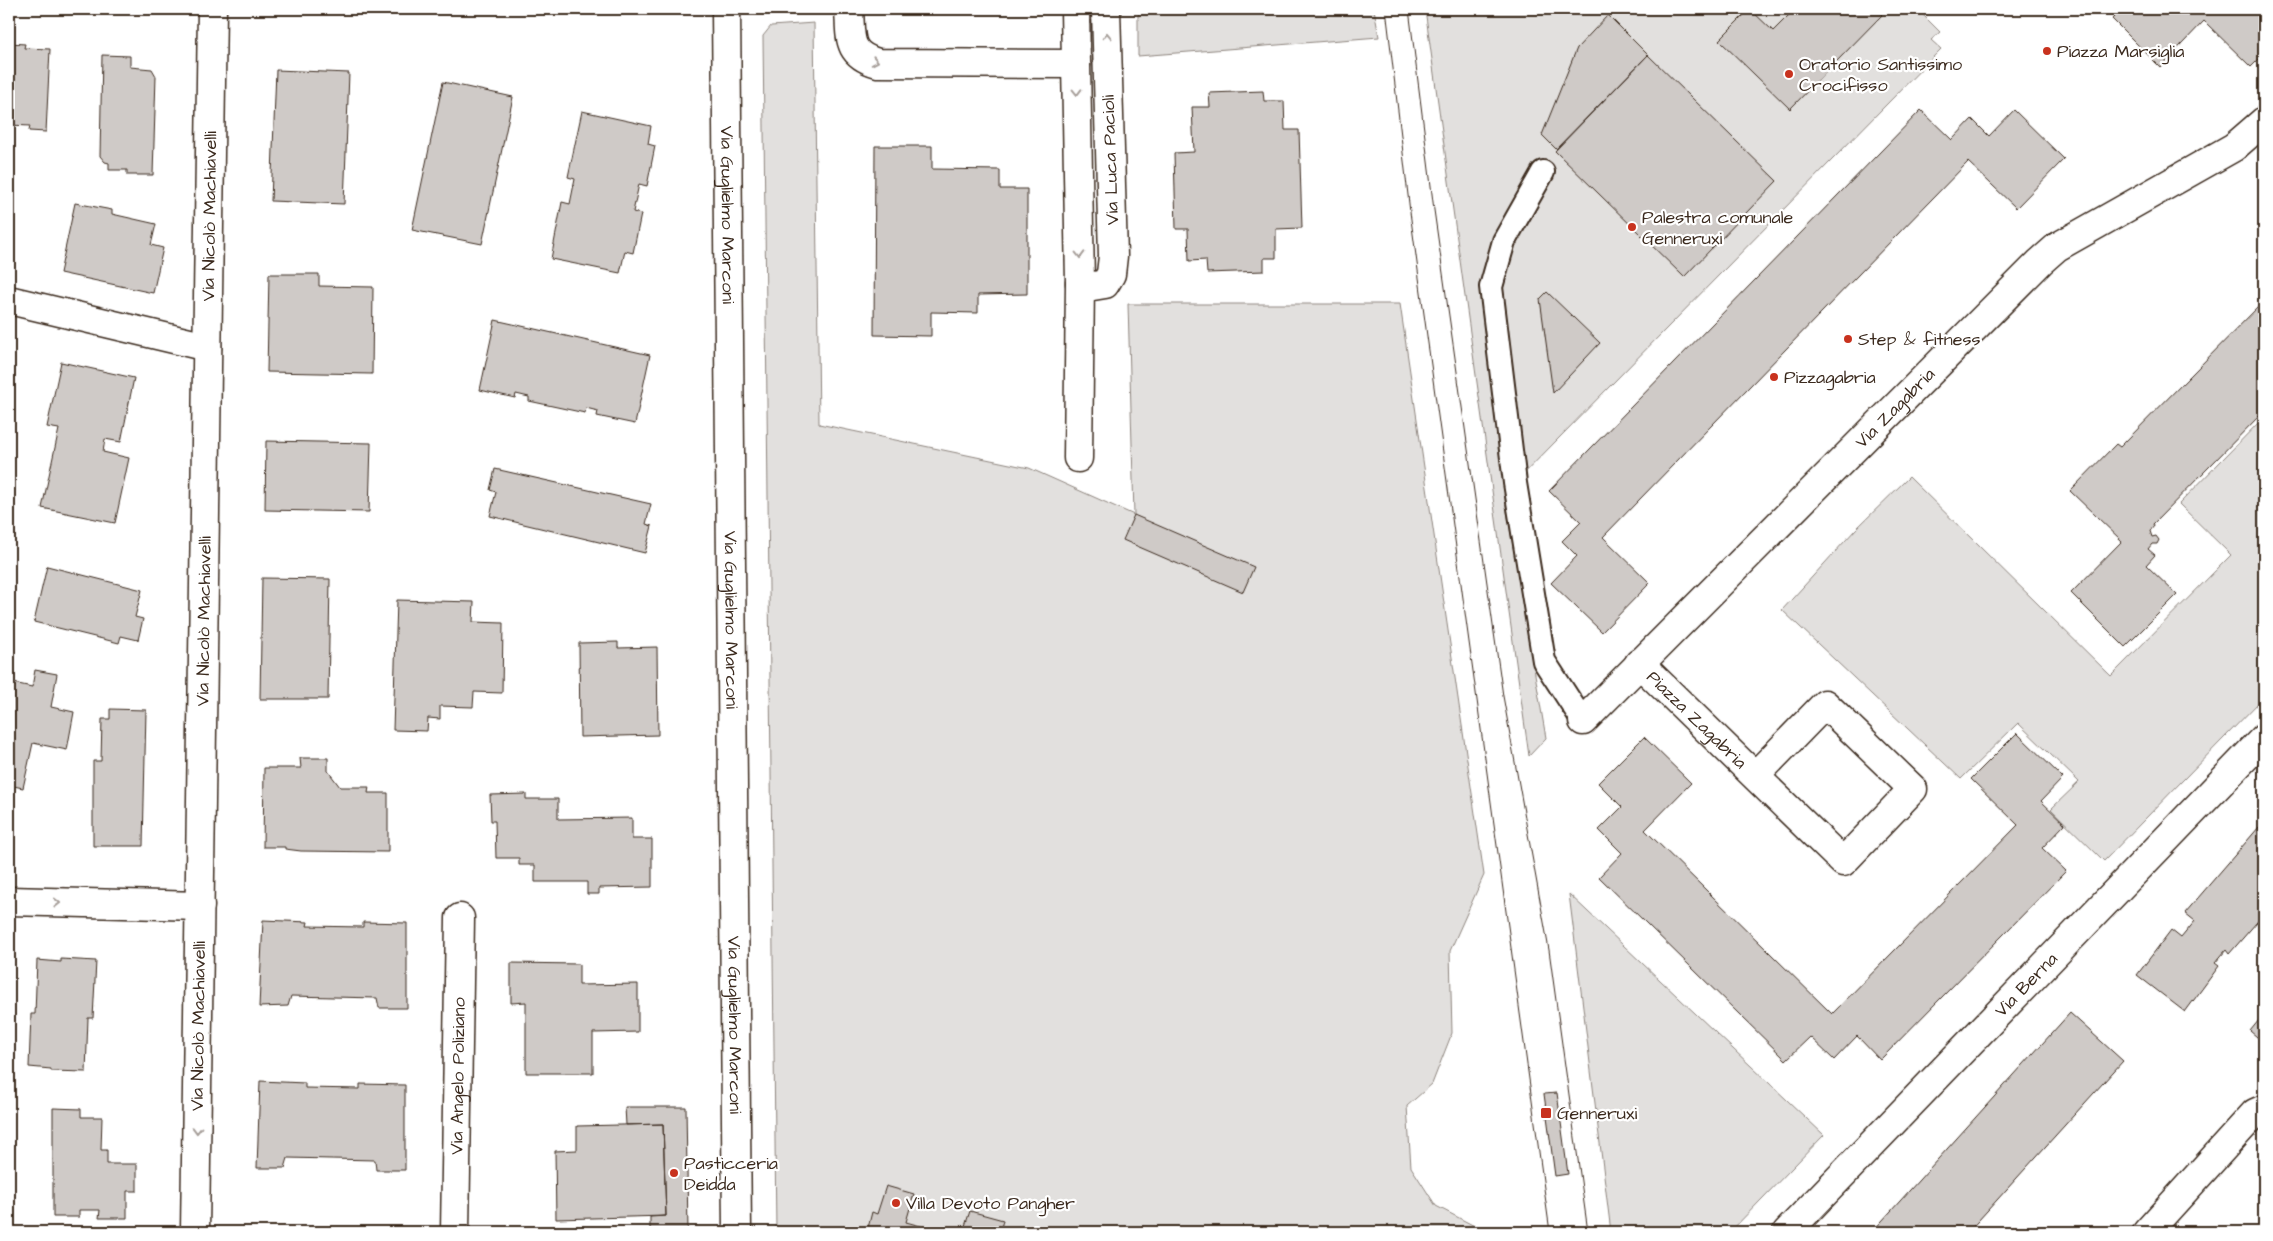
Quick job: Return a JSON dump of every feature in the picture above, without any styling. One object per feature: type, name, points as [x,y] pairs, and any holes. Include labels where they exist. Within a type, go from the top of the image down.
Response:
[{"type":"street","name":"Via Nicolò Machiavelli","points":[[195,1232],[212,9]]},
{"type":"street","name":"Via Guglielmo Marconi","points":[[726,9],[737,1232]]},
{"type":"street","points":[[848,9],[851,39],[855,52],[865,60],[878,63],[1076,64]]},
{"type":"street","name":"Via Luca Pacioli","points":[[1075,9],[1080,282],[1078,458]]},
{"type":"street","name":"Via Luca Pacioli","points":[[1080,282],[1093,286],[1105,284],[1110,274],[1113,256],[1106,9]]},
{"type":"street","name":"Via Zagabria","points":[[1583,721],[1864,436],[2057,247],[2234,147],[2264,121]]},
{"type":"street","points":[[9,300],[207,347]]},
{"type":"street","name":"Piazza Zagabria","points":[[1639,663],[1843,862],[1913,789],[1825,704],[1755,776]]},
{"type":"street","name":"Via Berna","points":[[1787,1232],[2264,738]]},
{"type":"street","points":[[9,901],[200,906]]},
{"type":"street","name":"Via Angelo Poliziano","points":[[455,1232],[460,918]]},
{"type":"street","points":[[2147,1232],[2256,1113],[2264,1109]]},
{"type":"lane","points":[[1543,172],[1504,241],[1491,287],[1515,483],[1544,661],[1583,721]]},
{"type":"shaded area","points":[[1144,9],[1374,9],[1379,37],[1138,56],[1138,15]]},
{"type":"shaded area","points":[[1425,9],[1917,9],[1940,32],[1931,40],[1941,49],[1504,494],[1546,738],[1529,756]]},
{"type":"shaded area","points":[[814,23],[819,424],[1029,468],[1134,515],[1128,304],[1400,304],[1484,875],[1450,951],[1452,1033],[1432,1084],[1407,1106],[1411,1167],[1436,1206],[1486,1232],[776,1232],[763,36],[771,26]]},
{"type":"shaded area","points":[[2264,417],[2264,697],[2104,861],[2051,809],[2079,782],[2018,723],[1961,779],[1782,610],[1855,530],[1909,477],[2111,676],[2231,555],[2179,504]]},
{"type":"shaded area","points":[[1569,894],[1824,1135],[1730,1232],[1611,1232]]},
{"type":"building","name":"Oratorio Santissimo Crocifisso","points":[[1750,9],[1773,31],[1795,9],[1876,9],[1882,15],[1790,109],[1719,40]]},
{"type":"building","points":[[2122,9],[2264,9],[2264,54],[2251,67],[2204,21],[2160,67],[2112,19]]},
{"type":"building","points":[[1608,15],[1648,55],[1556,149],[1542,135],[1577,48]]},
{"type":"building","points":[[9,43],[25,44],[24,48],[50,49],[46,132],[29,131],[30,126],[9,125]]},
{"type":"building","points":[[102,55],[130,56],[130,67],[152,69],[156,76],[153,175],[127,175],[127,170],[109,170],[109,163],[105,162],[100,156]]},
{"type":"building","points":[[1648,55],[1777,181],[1684,277],[1555,151]]},
{"type":"building","points":[[276,70],[349,73],[344,204],[271,201]]},
{"type":"building","points":[[443,82],[513,97],[482,244],[412,230]]},
{"type":"building","points":[[1263,91],[1264,101],[1284,101],[1285,130],[1299,130],[1302,228],[1276,229],[1276,258],[1264,258],[1264,271],[1207,273],[1206,260],[1189,261],[1188,229],[1176,229],[1174,153],[1194,152],[1192,107],[1210,107],[1209,93]]},
{"type":"building","points":[[1921,110],[1952,140],[1972,119],[1989,136],[2014,110],[2064,159],[2016,208],[1968,162],[1603,537],[1650,583],[1602,632],[1551,583],[1577,556],[1562,541],[1581,522],[1549,491]]},
{"type":"building","points":[[582,111],[651,126],[648,144],[655,146],[647,186],[639,184],[633,212],[641,214],[633,253],[625,251],[620,273],[551,259],[562,202],[570,204],[575,179],[568,177]]},
{"type":"building","points":[[875,146],[932,146],[932,169],[1000,170],[1000,189],[1027,189],[1027,294],[978,295],[978,313],[931,312],[931,336],[874,335]]},
{"type":"building","points":[[9,191],[14,193],[9,215]]},
{"type":"building","points":[[75,203],[112,210],[112,214],[156,224],[151,245],[163,248],[153,293],[60,273]]},
{"type":"building","points":[[269,274],[319,274],[319,286],[373,287],[372,374],[267,372]]},
{"type":"building","points":[[1547,292],[1600,343],[1553,393],[1540,299]]},
{"type":"building","points":[[2264,301],[2264,411],[2153,524],[2154,526],[2150,531],[2152,537],[2156,536],[2159,540],[2157,544],[2152,544],[2148,549],[2155,555],[2146,565],[2177,595],[2125,647],[2071,593],[2122,541],[2070,491],[2116,444],[2120,447]]},
{"type":"building","points":[[495,320],[650,355],[635,424],[597,416],[598,411],[586,408],[585,413],[529,401],[529,397],[516,394],[515,398],[480,390]]},
{"type":"building","points":[[61,362],[134,378],[121,442],[105,439],[103,452],[129,458],[115,523],[42,508],[59,429],[47,427]]},
{"type":"building","points":[[266,441],[371,443],[369,512],[265,510]]},
{"type":"building","points":[[495,469],[651,504],[646,524],[652,526],[645,553],[490,516],[496,492],[490,490]]},
{"type":"building","points":[[1134,515],[1254,567],[1243,592],[1123,540]]},
{"type":"building","points":[[47,566],[142,590],[135,617],[143,619],[138,640],[121,636],[119,643],[34,622]]},
{"type":"building","points":[[262,578],[330,579],[328,699],[260,699]]},
{"type":"building","points":[[397,600],[474,602],[473,622],[503,623],[502,693],[474,692],[473,707],[440,706],[440,719],[428,718],[427,731],[393,730]]},
{"type":"building","points":[[618,642],[618,648],[657,647],[658,735],[580,737],[579,643]]},
{"type":"building","points":[[35,670],[57,674],[51,707],[74,712],[67,750],[33,743],[23,788],[9,785],[9,682],[32,687]]},
{"type":"building","points":[[110,709],[146,710],[143,846],[93,846],[93,761],[101,761],[102,719],[110,719]]},
{"type":"building","points":[[2017,733],[2063,778],[2041,801],[2065,824],[2042,848],[2066,871],[1880,1060],[1857,1036],[1834,1060],[1810,1037],[1786,1060],[1599,877],[1622,853],[1599,830],[1622,807],[1598,783],[1644,737],[1691,783],[1645,830],[1832,1014],[2018,825],[1971,779]]},
{"type":"building","points":[[300,758],[328,758],[328,771],[340,787],[369,787],[368,793],[388,793],[388,852],[301,851],[285,849],[285,847],[263,847],[264,768],[301,768]]},
{"type":"building","points":[[526,794],[526,799],[558,799],[558,819],[632,818],[632,839],[652,839],[652,887],[599,888],[599,894],[587,894],[587,882],[535,882],[535,865],[519,865],[519,858],[496,858],[495,821],[491,821],[490,795]]},
{"type":"building","points":[[2259,827],[2264,831],[2264,914],[2229,954],[2226,950],[2215,963],[2219,966],[2185,1012],[2137,975],[2171,930],[2181,938],[2195,921],[2185,913]]},
{"type":"building","points":[[263,920],[308,922],[307,926],[363,927],[363,922],[407,923],[407,1008],[379,1008],[377,998],[291,996],[288,1006],[259,1007]]},
{"type":"building","points":[[61,959],[96,961],[93,1018],[88,1018],[86,1072],[51,1071],[51,1069],[29,1067],[31,1014],[35,1014],[37,960],[61,962]]},
{"type":"building","points":[[511,963],[579,964],[579,985],[638,984],[638,1032],[593,1033],[593,1073],[526,1073],[526,1002],[511,1003]]},
{"type":"building","points":[[2070,1013],[2123,1061],[1968,1232],[1872,1232]]},
{"type":"building","points":[[2264,1014],[2264,1043],[2250,1031]]},
{"type":"building","points":[[260,1081],[305,1083],[305,1088],[360,1089],[360,1084],[405,1085],[405,1170],[376,1170],[375,1160],[288,1158],[285,1168],[257,1168]]},
{"type":"building","points":[[1557,1093],[1568,1174],[1555,1176],[1544,1094]]},
{"type":"building","points":[[625,1107],[686,1107],[688,1232],[650,1232],[650,1217],[666,1216],[663,1124],[626,1125]]},
{"type":"building","points":[[53,1108],[81,1109],[81,1117],[102,1117],[101,1150],[107,1150],[107,1164],[137,1164],[137,1191],[127,1191],[127,1218],[99,1218],[100,1210],[79,1210],[79,1217],[53,1217]]},
{"type":"building","points":[[663,1124],[666,1216],[556,1219],[555,1151],[577,1150],[577,1126]]},
{"type":"building","name":"Villa Devoto Pangher","points":[[886,1186],[914,1194],[906,1222],[942,1232],[867,1232],[872,1212],[877,1214]]},
{"type":"building","name":"Villa Devoto Pangher","points":[[970,1211],[1003,1220],[1000,1232],[963,1232]]},
{"type":"tram line","points":[[1386,9],[1410,212],[1550,1232]]},
{"type":"tram line","points":[[1409,9],[1434,210],[1503,696],[1549,950],[1588,1232]]},
{"type":"place","name":"Piazza Marsiglia","points":[[2047,51]]},
{"type":"place","name":"Oratorio Santissimo Crocifisso","points":[[1789,74]]},
{"type":"place","name":"Palestra comunale Genneruxi","points":[[1632,227]]},
{"type":"place","name":"Step & fitness","points":[[1848,339]]},
{"type":"place","name":"Pizzagabria","points":[[1774,377]]},
{"type":"place","name":"Genneruxi","points":[[1546,1113]]},
{"type":"place","name":"Pasticceria Deidda","points":[[674,1173]]},
{"type":"place","name":"Villa Devoto Pangher","points":[[896,1203]]}]
